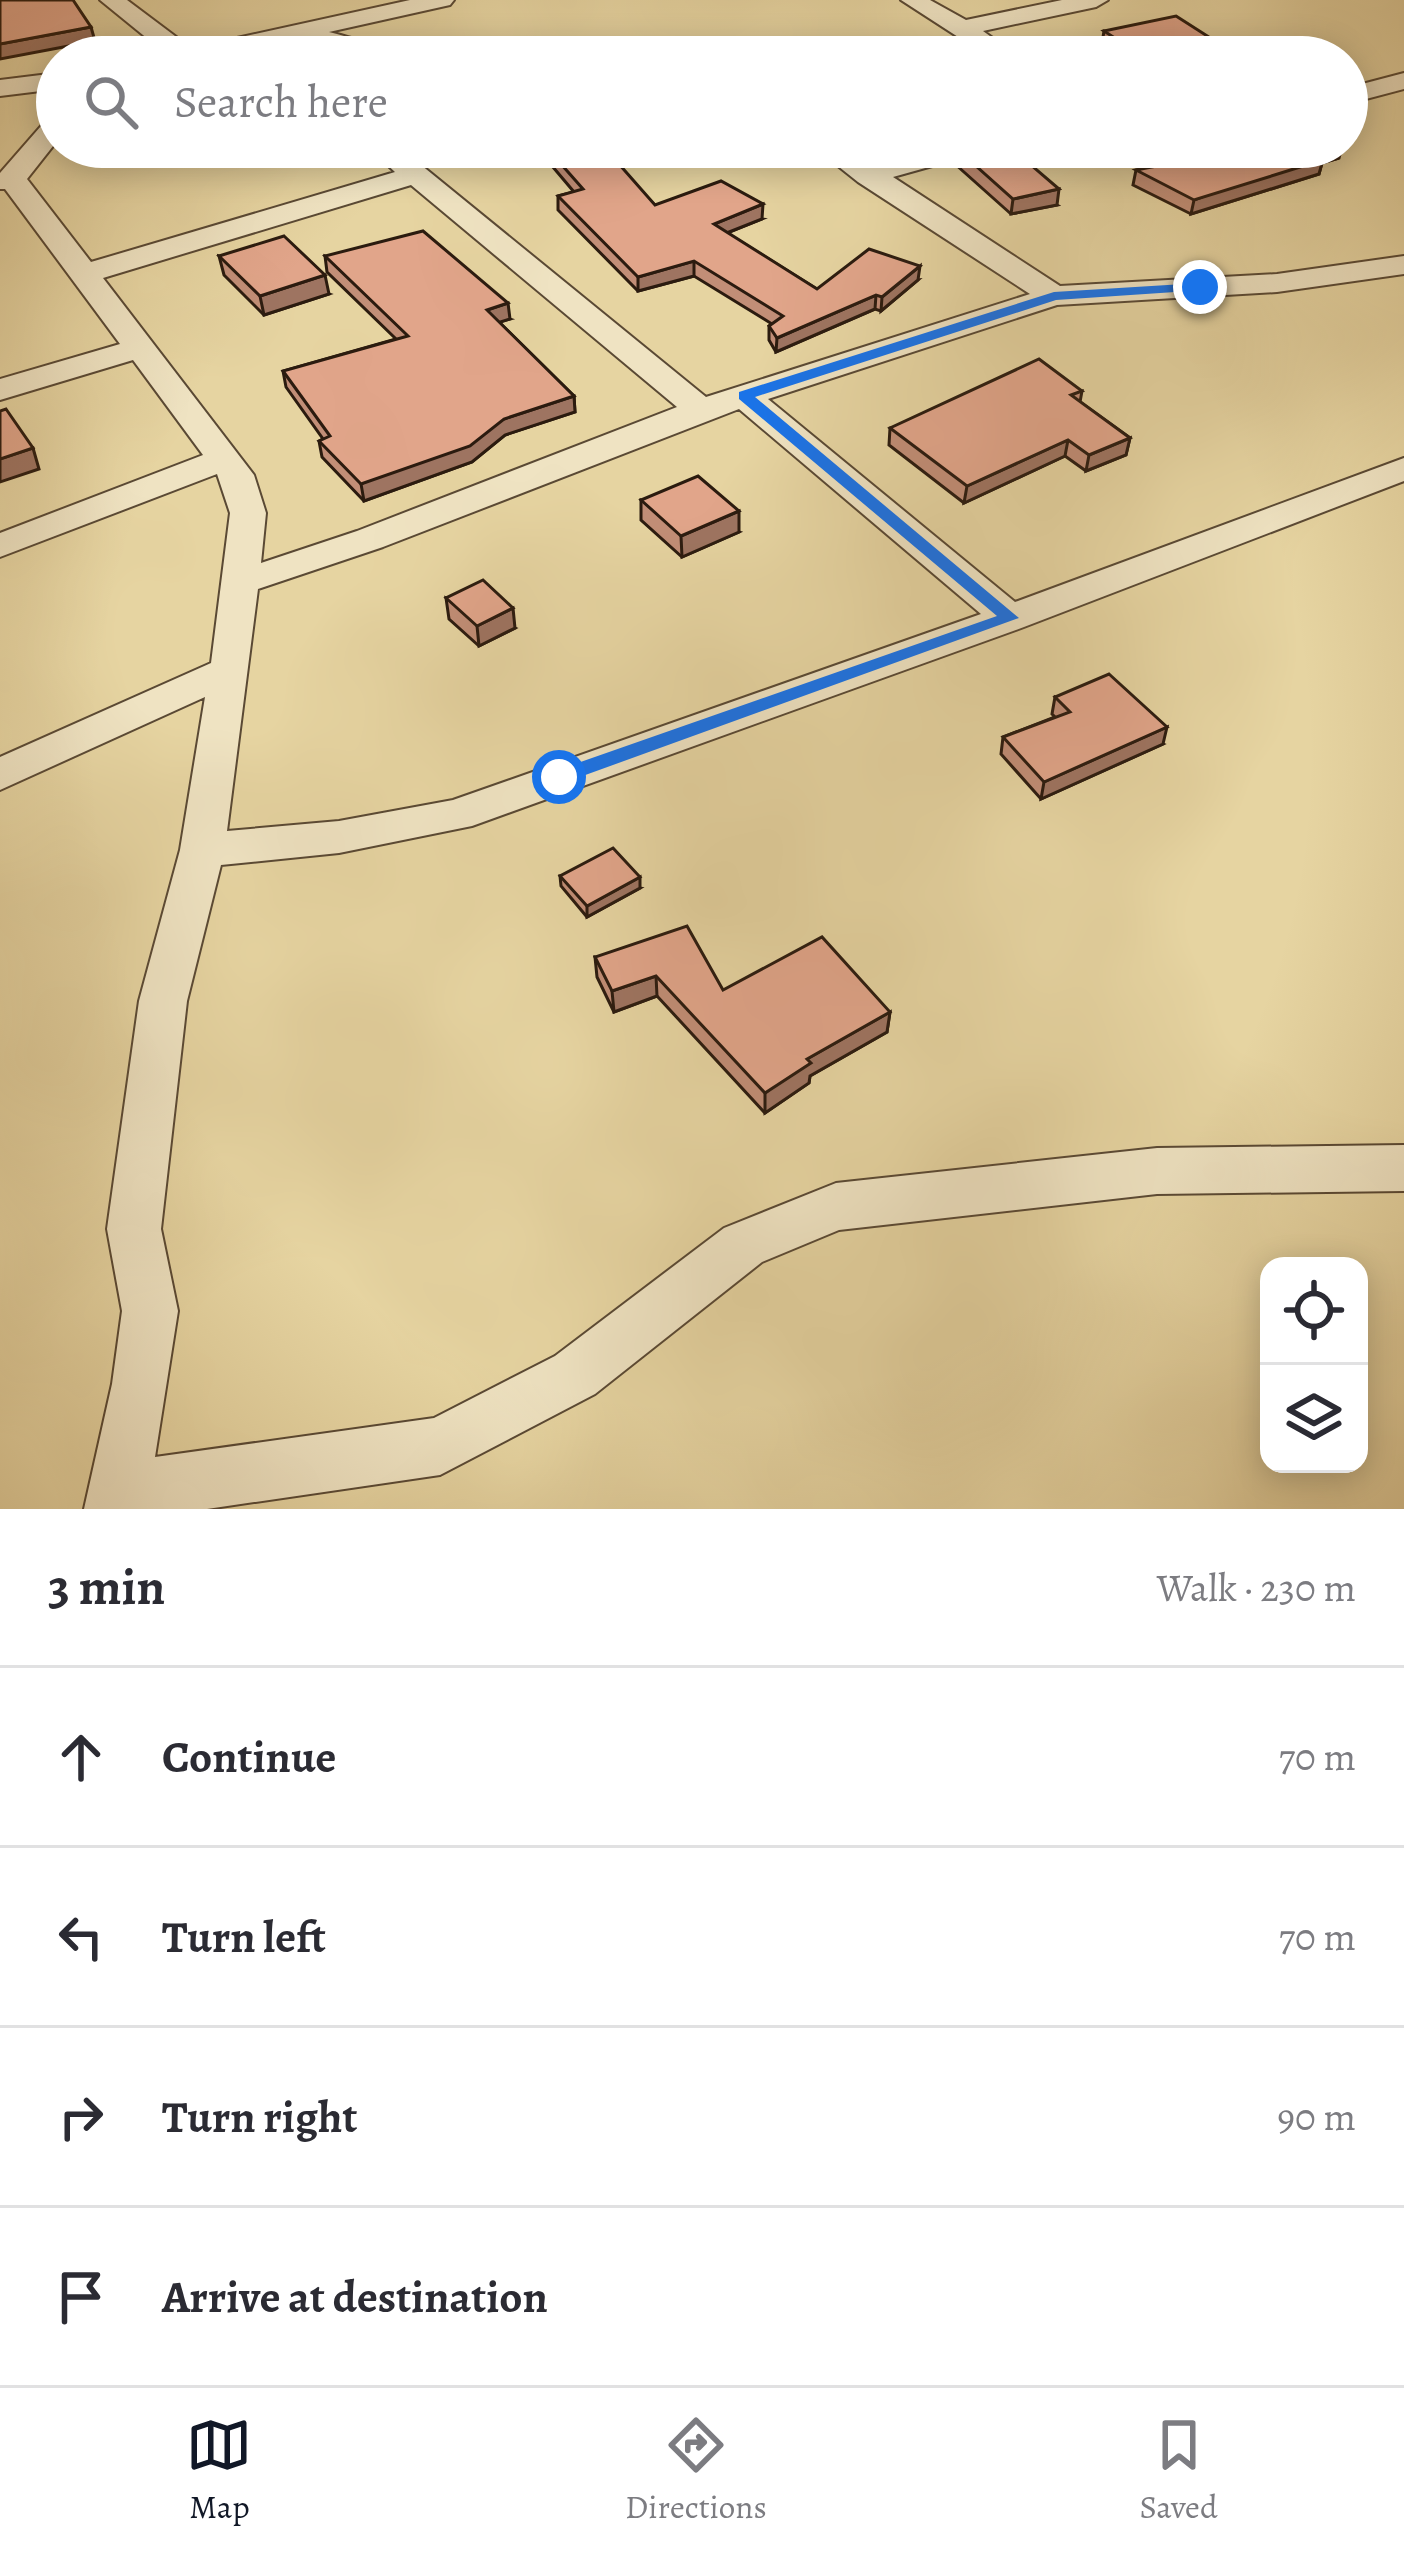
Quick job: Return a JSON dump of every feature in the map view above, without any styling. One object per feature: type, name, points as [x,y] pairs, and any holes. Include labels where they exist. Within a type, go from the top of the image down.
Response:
[{"type":"street","points":[[112,0],[158,36]]},
{"type":"street","points":[[290,36],[442,0]]},
{"type":"street","points":[[913,0],[974,36]]},
{"type":"street","points":[[962,28],[1096,0]]},
{"type":"street","points":[[298,32],[315,36]]},
{"type":"street","points":[[1368,90],[1404,81]]},
{"type":"street","points":[[0,88],[36,84]]},
{"type":"street","points":[[36,147],[6,180],[84,274],[225,459],[245,493],[242,582],[230,670],[202,850],[164,1001],[148,1119],[134,1229],[150,1311],[141,1384],[116,1501],[440,1446],[574,1375],[743,1245],[836,1208],[1156,1171],[1404,1168]]},
{"type":"street","points":[[408,168],[701,410]]},
{"type":"street","points":[[857,168],[1054,296]]},
{"type":"street","points":[[868,176],[896,168]]},
{"type":"street","points":[[84,274],[416,175]]},
{"type":"street","points":[[242,582],[370,539],[701,410],[1054,296],[1277,283],[1404,265]]},
{"type":"street","points":[[0,390],[140,348]]},
{"type":"street","points":[[744,396],[1010,618]]},
{"type":"street","points":[[0,547],[225,459]]},
{"type":"street","points":[[202,850],[339,837],[458,815],[1397,480]]},
{"type":"street","points":[[0,776],[230,670]]},
{"type":"building","points":[[0,0],[73,0],[91,27],[36,36],[0,44]]},
{"type":"building","points":[[1176,16],[1207,36],[1112,36],[1104,31]]},
{"type":"building","points":[[564,168],[622,168],[655,205],[721,181],[763,204],[714,224],[817,289],[869,249],[920,266],[882,297],[876,295],[777,338],[769,326],[783,316],[694,261],[638,277],[558,196],[583,189]]},
{"type":"building","points":[[978,168],[1034,168],[1059,189],[1013,199]]},
{"type":"building","points":[[1146,168],[1297,168],[1194,200],[1136,170]]},
{"type":"building","points":[[423,231],[508,303],[487,310],[574,396],[504,419],[470,446],[361,484],[319,441],[330,436],[283,371],[408,336],[325,256]]},
{"type":"building","points":[[284,236],[325,275],[260,296],[219,256]]},
{"type":"building","points":[[1039,359],[1082,391],[1071,395],[1130,438],[1089,455],[1068,440],[967,486],[890,428]]},
{"type":"building","points":[[6,409],[33,448],[0,459],[0,411]]},
{"type":"building","points":[[698,476],[739,511],[681,536],[641,500]]},
{"type":"building","points":[[483,580],[513,608],[477,626],[446,598]]},
{"type":"building","points":[[1109,674],[1167,727],[1044,782],[1003,737],[1070,712],[1055,697]]},
{"type":"building","points":[[613,848],[640,877],[587,906],[560,876]]},
{"type":"building","points":[[687,926],[723,990],[822,937],[890,1012],[807,1059],[811,1063],[765,1093],[656,976],[612,991],[595,957]]},
{"type":"route","points":[[559,777],[1010,618],[744,396],[1054,296],[1200,287]]}]
